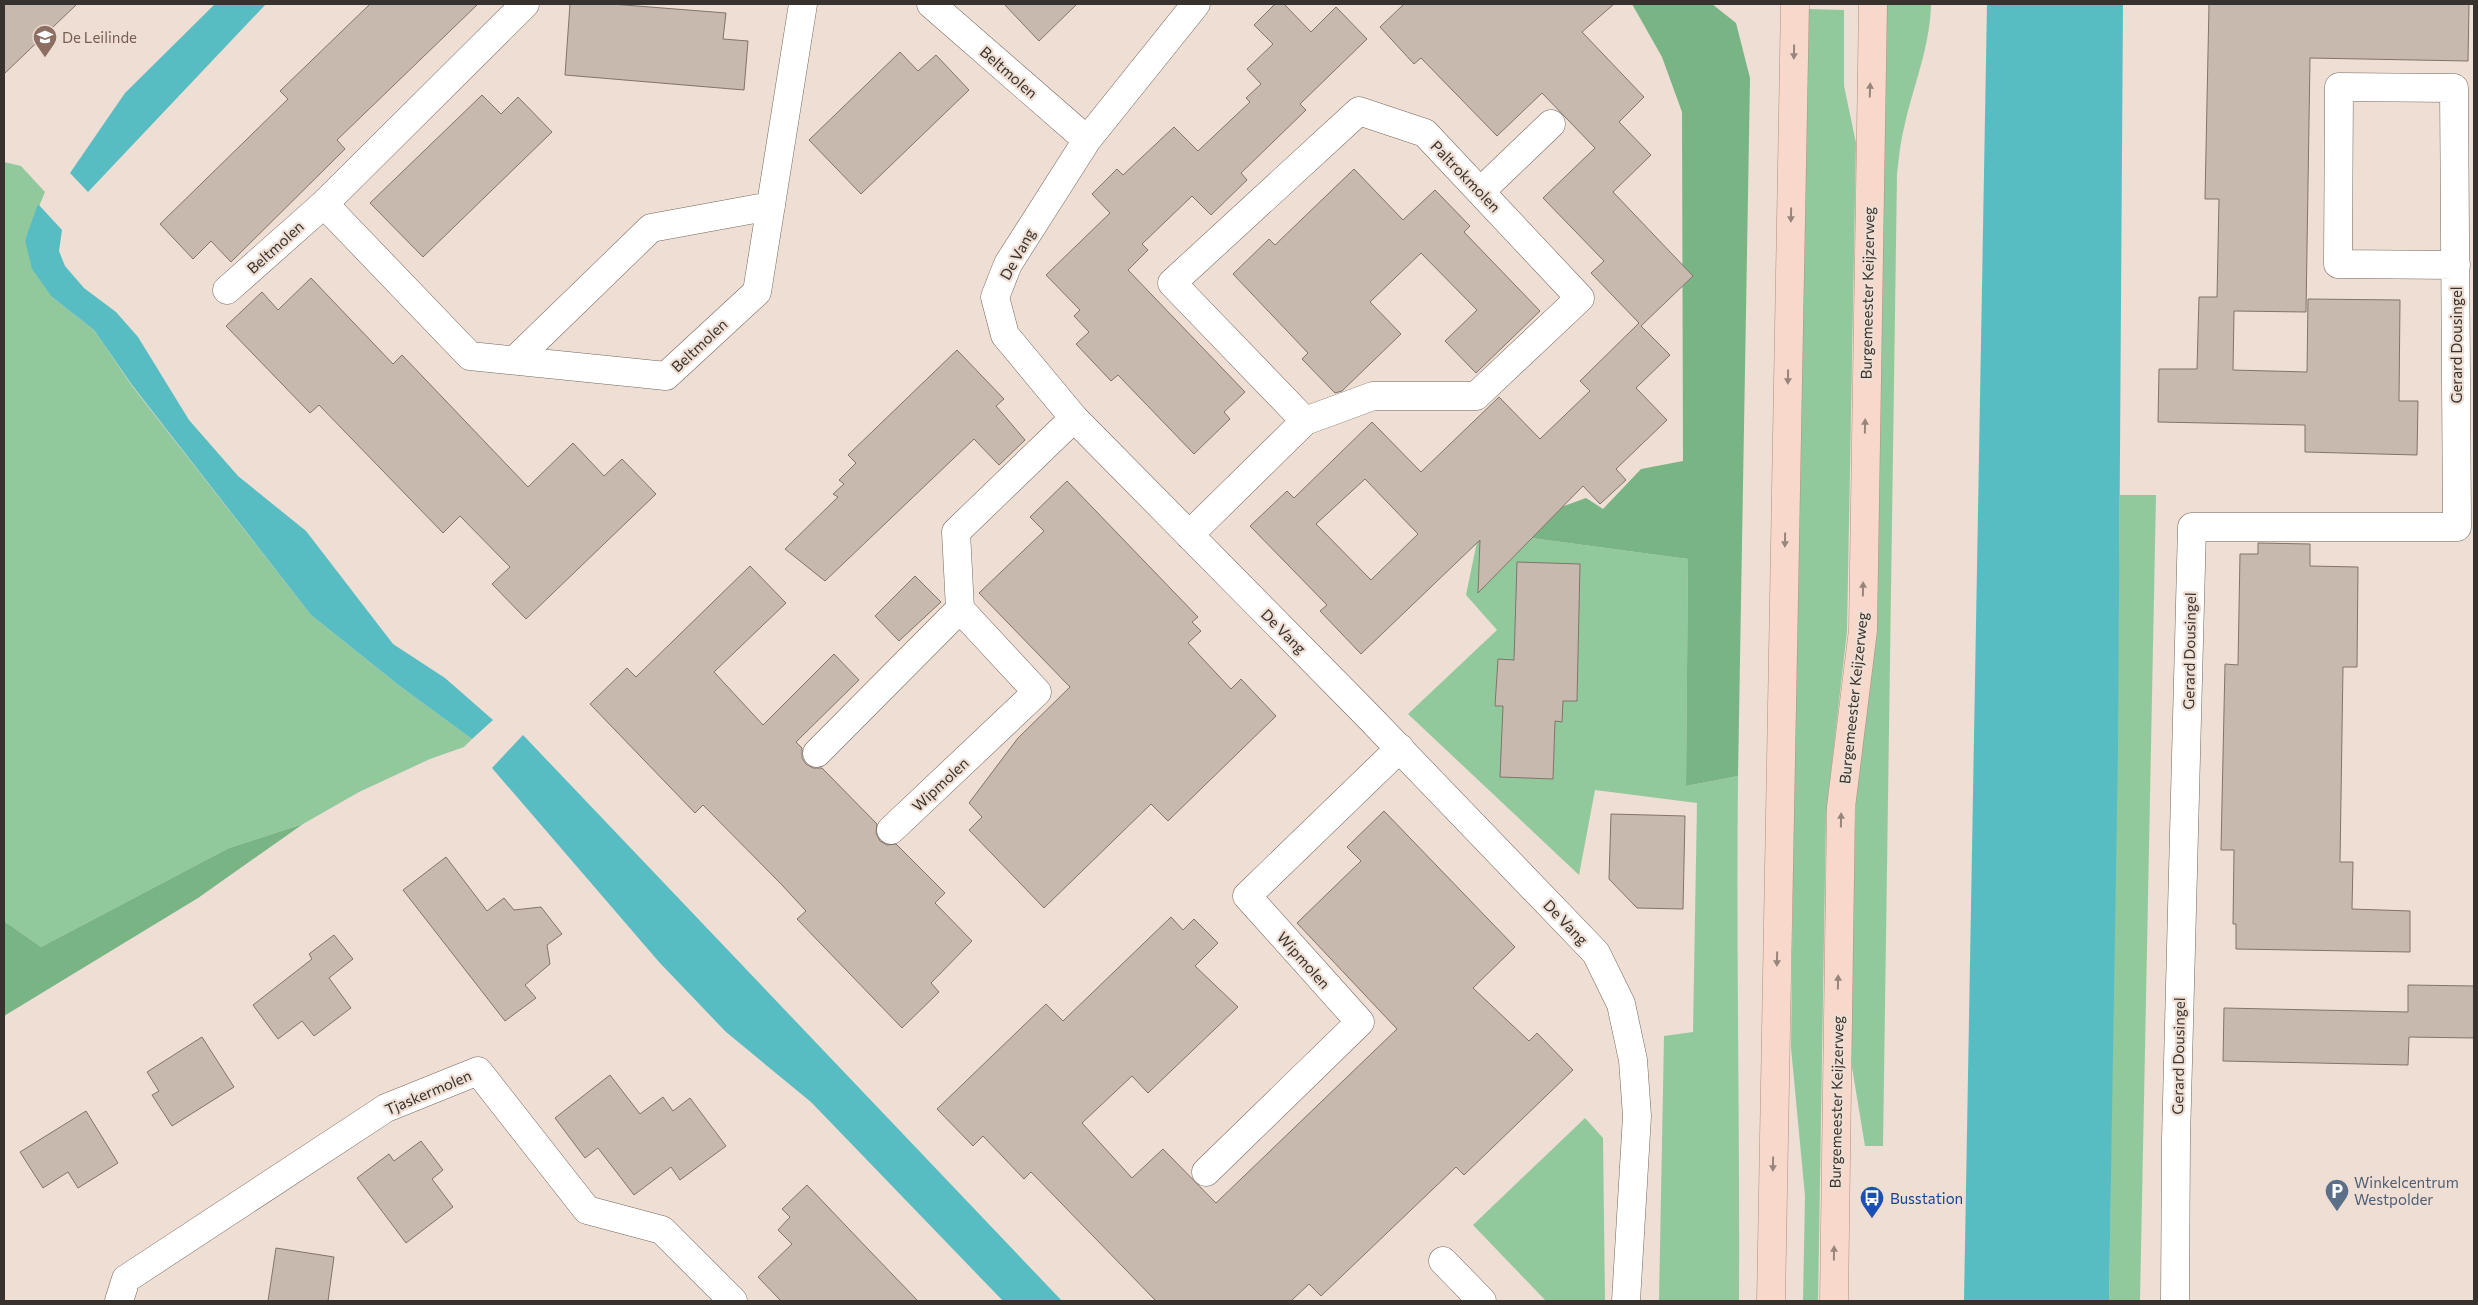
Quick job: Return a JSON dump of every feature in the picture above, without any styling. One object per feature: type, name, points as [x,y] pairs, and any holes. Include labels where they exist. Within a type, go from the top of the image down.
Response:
[{"type":"main road","points":[[1770,1301],[1795,4]]},
{"type":"main road","name":"Burgemeester Keijzerweg","points":[[1834,1301],[1841,807],[1863,630],[1873,4]]},
{"type":"street","name":"Beltmolen","points":[[227,290],[324,204],[524,4]]},
{"type":"street","name":"Beltmolen","points":[[324,204],[470,356],[666,376],[757,292],[803,4]]},
{"type":"street","name":"Beltmolen","points":[[931,4],[1088,140]]},
{"type":"street","name":"De Vang","points":[[1196,4],[1088,140],[1008,264],[995,297],[1005,335],[1074,418],[1400,748],[1596,953],[1621,1004],[1633,1060],[1637,1116],[1626,1301]]},
{"type":"street","name":"Gerard Dousingel","points":[[2175,1301],[2176,1139],[2192,528],[2457,527],[2456,265],[2454,88],[2339,87],[2338,264],[2456,265]]},
{"type":"street","name":"Paltrokmolen","points":[[1189,534],[1305,421],[1373,396],[1476,396],[1580,298],[1425,133],[1359,111],[1172,283],[1305,421]]},
{"type":"street","points":[[1481,191],[1551,124]]},
{"type":"street","points":[[515,360],[651,228],[771,206]]},
{"type":"street","points":[[817,753],[960,609],[956,532],[1074,418]]},
{"type":"street","name":"Wipmolen","points":[[891,830],[1037,692],[960,609]]},
{"type":"street","name":"Wipmolen","points":[[1206,1172],[1360,1022],[1247,896],[1400,748]]},
{"type":"street","name":"Tjaskermolen","points":[[119,1301],[126,1279],[386,1108],[478,1071],[587,1210],[662,1230],[733,1301]]},
{"type":"street","points":[[1443,1261],[1482,1301]]},
{"type":"green space","points":[[1632,4],[1712,4],[1736,23],[1750,78],[1738,776],[1686,786],[1688,559],[1517,536],[1547,487],[1564,506],[1586,498],[1603,509],[1641,469],[1683,461],[1682,112],[1662,57]]},
{"type":"green space","points":[[1886,4],[1931,4],[1928,36],[1903,134],[1897,174],[1883,1146],[1865,1146],[1850,1055],[1856,788]]},
{"type":"green space","points":[[1809,9],[1844,10],[1844,86],[1856,143],[1847,631],[1826,816],[1818,1301],[1803,1301],[1805,1196],[1791,1048],[1797,515]]},
{"type":"green space","points":[[4,162],[21,166],[45,192],[25,240],[52,297],[94,330],[132,386],[311,615],[401,687],[472,739],[464,747],[430,759],[359,792],[303,824],[229,848],[41,947],[4,921]]},
{"type":"green space","points":[[2120,495],[2156,495],[2140,1301],[2109,1301]]},
{"type":"green space","points":[[1517,536],[1688,559],[1686,786],[1738,776],[1739,1301],[1659,1301],[1664,1036],[1693,1032],[1697,803],[1595,790],[1579,875],[1408,714],[1497,630],[1466,595],[1478,537]]},
{"type":"green space","points":[[303,824],[198,898],[4,1016],[4,921],[41,947],[229,848]]},
{"type":"green space","points":[[1585,1118],[1603,1138],[1605,1301],[1546,1301],[1473,1225]]},
{"type":"water","points":[[215,4],[266,4],[88,192],[70,173],[125,93]]},
{"type":"water","points":[[1987,4],[2123,4],[2118,750],[2109,1301],[1964,1301]]},
{"type":"water","points":[[38,204],[62,230],[59,251],[65,266],[84,288],[116,312],[138,337],[189,420],[238,476],[306,531],[393,644],[445,678],[493,720],[472,739],[401,687],[311,615],[132,385],[94,330],[52,297],[32,269],[25,240]]},
{"type":"water","points":[[523,735],[1062,1301],[1003,1301],[811,1102],[726,1032],[659,962],[492,768]]},
{"type":"building","points":[[4,4],[77,4],[4,74]]},
{"type":"building","points":[[370,4],[478,4],[337,140],[345,149],[231,262],[211,241],[193,259],[160,224],[288,99],[280,91]]},
{"type":"building","points":[[570,4],[612,4],[726,13],[723,39],[748,41],[744,90],[565,75]]},
{"type":"building","points":[[1004,4],[1077,4],[1039,41]]},
{"type":"building","points":[[1275,4],[1284,4],[1311,32],[1336,7],[1367,39],[1300,104],[1306,110],[1241,173],[1247,180],[1211,215],[1192,196],[1142,244],[1148,250],[1128,270],[1245,392],[1224,412],[1230,419],[1194,454],[1118,375],[1111,381],[1076,344],[1089,332],[1074,316],[1080,310],[1046,275],[1110,213],[1092,194],[1117,169],[1123,175],[1174,127],[1198,151],[1250,102],[1246,98],[1261,84],[1247,69],[1273,44],[1254,25]]},
{"type":"building","points":[[1404,4],[1614,4],[1582,32],[1644,97],[1619,122],[1651,155],[1613,192],[1693,276],[1641,326],[1670,355],[1636,388],[1667,420],[1616,469],[1626,480],[1600,504],[1583,486],[1478,593],[1480,540],[1361,654],[1320,611],[1327,605],[1250,526],[1287,491],[1294,498],[1372,422],[1421,472],[1499,397],[1540,439],[1590,391],[1580,381],[1639,323],[1591,273],[1604,261],[1543,198],[1595,148],[1542,93],[1497,136],[1421,58],[1414,64],[1380,27]],"holes":[[[1365,479],[1418,534],[1371,580],[1316,524]]]},
{"type":"building","points":[[2209,4],[2469,4],[2468,61],[2310,58],[2306,312],[2234,311],[2233,370],[2307,372],[2308,299],[2400,300],[2399,401],[2418,401],[2417,455],[2305,452],[2305,425],[2158,422],[2159,369],[2197,369],[2199,297],[2217,297],[2219,199],[2205,199]]},
{"type":"building","points":[[900,52],[918,71],[936,55],[969,90],[861,194],[809,140]]},
{"type":"building","points":[[482,95],[501,114],[518,97],[552,132],[423,257],[370,203]]},
{"type":"building","points":[[1354,169],[1403,220],[1435,190],[1470,226],[1464,232],[1540,311],[1476,373],[1445,341],[1477,310],[1421,253],[1370,302],[1401,334],[1342,391],[1335,393],[1302,359],[1308,353],[1233,274],[1269,239],[1275,245]]},
{"type":"building","points":[[311,278],[393,364],[402,355],[528,487],[573,443],[604,476],[622,459],[656,494],[526,619],[492,584],[510,567],[460,516],[443,533],[319,405],[310,413],[226,326],[262,292],[278,310]]},
{"type":"building","points":[[957,350],[1004,399],[996,406],[1025,440],[999,465],[974,439],[825,581],[785,549],[838,497],[833,494],[844,484],[839,480],[856,463],[848,455]]},
{"type":"building","points":[[1067,481],[1198,617],[1192,622],[1201,631],[1188,643],[1231,689],[1241,679],[1276,716],[1168,821],[1151,804],[1044,908],[969,830],[982,817],[969,803],[1018,738],[1070,687],[979,593],[1044,531],[1030,517]]},
{"type":"building","points":[[2258,543],[2310,544],[2310,566],[2358,567],[2357,667],[2343,667],[2340,862],[2353,862],[2352,909],[2410,911],[2410,952],[2236,949],[2236,924],[2233,924],[2234,850],[2221,850],[2225,664],[2238,665],[2240,554],[2258,554]]},
{"type":"building","points":[[1517,562],[1580,564],[1577,701],[1563,701],[1562,722],[1555,721],[1553,779],[1500,777],[1503,706],[1495,706],[1498,659],[1514,660]]},
{"type":"building","points":[[750,566],[786,603],[714,672],[763,725],[834,654],[859,680],[796,742],[802,748],[802,758],[806,764],[813,768],[822,768],[877,824],[876,833],[880,841],[887,845],[896,844],[945,893],[935,903],[972,941],[931,983],[939,992],[902,1028],[797,919],[806,911],[781,884],[703,805],[695,813],[590,704],[627,668],[636,677]]},
{"type":"building","points":[[915,576],[941,602],[899,641],[875,616]]},
{"type":"building","points":[[1384,811],[1515,947],[1473,988],[1529,1041],[1537,1033],[1573,1070],[1464,1175],[1456,1167],[1321,1296],[1309,1284],[1291,1301],[1156,1301],[1031,1172],[1024,1179],[983,1136],[973,1146],[937,1109],[1046,1004],[1063,1021],[1171,917],[1183,930],[1194,919],[1218,943],[1195,966],[1238,1007],[1148,1093],[1132,1076],[1082,1123],[1132,1178],[1163,1149],[1216,1203],[1397,1029],[1297,923],[1361,861],[1347,847]]},
{"type":"building","points":[[1611,814],[1685,816],[1683,909],[1637,908],[1609,879]]},
{"type":"building","points":[[446,857],[487,911],[504,898],[514,910],[541,907],[562,934],[547,945],[550,964],[525,985],[536,998],[505,1021],[403,890]]},
{"type":"building","points":[[334,935],[353,959],[329,978],[351,1008],[314,1036],[302,1021],[278,1039],[253,1005],[312,959],[309,954]]},
{"type":"building","points":[[2408,985],[2474,986],[2474,1038],[2409,1037],[2408,1065],[2223,1061],[2224,1008],[2408,1012]]},
{"type":"building","points":[[202,1037],[234,1087],[172,1126],[152,1095],[159,1091],[147,1072]]},
{"type":"building","points":[[610,1075],[640,1114],[663,1097],[673,1111],[690,1098],[726,1146],[680,1180],[671,1167],[634,1195],[598,1148],[585,1158],[555,1118]]},
{"type":"building","points":[[86,1111],[118,1163],[78,1188],[68,1172],[43,1188],[20,1152]]},
{"type":"building","points":[[421,1141],[443,1170],[432,1179],[453,1207],[406,1243],[357,1178],[389,1154],[394,1161]]},
{"type":"building","points":[[807,1185],[918,1301],[781,1301],[758,1277],[792,1244],[778,1230],[790,1217],[782,1209]]},
{"type":"building","points":[[276,1248],[334,1257],[328,1301],[268,1301]]},
{"type":"place","name":"De Leilinde","points":[[45,58]]},
{"type":"place","name":"Winkelcentrum Westpolder","points":[[2337,1212]]},
{"type":"place","name":"Busstation","points":[[1872,1219]]}]
